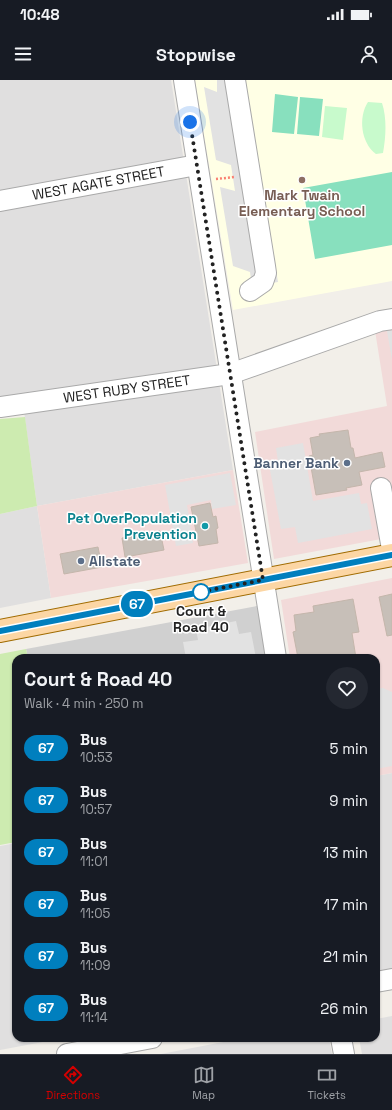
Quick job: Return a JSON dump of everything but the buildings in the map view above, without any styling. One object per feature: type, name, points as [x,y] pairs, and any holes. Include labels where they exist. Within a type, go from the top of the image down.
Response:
[{"type":"main road","points":[[0,631],[392,555]]},
{"type":"street","points":[[184,80],[275,654]]},
{"type":"street","points":[[235,80],[266,273],[263,282],[250,291]]},
{"type":"street","name":"WEST AGATE STREET","points":[[0,201],[197,165]]},
{"type":"street","name":"WEST RUBY STREET","points":[[0,407],[230,374],[380,321],[392,319]]},
{"type":"street","points":[[381,488],[392,549]]},
{"type":"street","points":[[380,981],[392,979]]},
{"type":"street","points":[[67,1054],[119,1042]]},
{"type":"street","points":[[342,1042],[344,1054]]},
{"type":"shaded area","points":[[0,80],[171,80],[233,470],[37,506],[23,404],[0,407]]},
{"type":"shaded area","name":"Mark Twain Elementary School","points":[[195,80],[392,80],[392,281],[233,310]]},
{"type":"shaded area","points":[[217,80],[244,80],[278,282],[252,286],[250,272],[233,266],[220,187],[235,191],[231,165],[216,160],[204,87],[217,92]]},
{"type":"shaded area","points":[[392,315],[392,537],[274,559],[255,432],[387,406],[373,318]]},
{"type":"shaded area","points":[[392,330],[392,360],[387,331]]},
{"type":"shaded area","points":[[303,443],[313,501],[359,493],[361,504],[367,503],[372,529],[298,543],[295,527],[281,529],[270,470],[279,468],[276,448]]},
{"type":"shaded area","points":[[233,470],[248,563],[51,598],[37,506]]},
{"type":"shaded area","points":[[230,473],[236,505],[212,509],[211,500],[187,505],[193,543],[176,546],[165,485]]},
{"type":"shaded area","points":[[37,506],[51,598],[0,608],[0,514]]},
{"type":"shaded area","points":[[392,578],[392,773],[380,775],[380,654],[289,654],[281,600]]},
{"type":"shaded area","points":[[257,606],[265,654],[27,654],[26,649]]},
{"type":"shaded area","points":[[236,621],[239,634],[251,632],[255,654],[185,654],[183,642],[198,640],[196,629]]},
{"type":"shaded area","points":[[380,688],[383,688],[392,692],[392,766],[380,768]]},
{"type":"shaded area","points":[[392,773],[392,972],[380,974],[380,775]]},
{"type":"shaded area","points":[[12,844],[12,1042],[43,1042],[0,1050],[0,846]]},
{"type":"shaded area","points":[[392,1016],[392,1054],[362,1054],[360,1042],[380,1042],[380,1018]]},
{"type":"shaded area","points":[[223,1042],[330,1042],[332,1054],[161,1054]]},
{"type":"green space","points":[[275,94],[298,97],[294,134],[272,132]]},
{"type":"green space","points":[[300,97],[323,99],[319,136],[297,134]]},
{"type":"green space","points":[[368,102],[382,103],[386,128],[383,153],[376,154],[371,149],[364,137],[362,122]]},
{"type":"green space","points":[[325,106],[347,108],[343,140],[322,137]]},
{"type":"green space","points":[[392,172],[392,245],[315,259],[303,188]]},
{"type":"green space","points":[[25,417],[37,506],[0,514],[0,419]]},
{"type":"green space","points":[[26,649],[27,654],[12,654],[12,843],[0,845],[0,654]]},
{"type":"bus line","name":"67","points":[[0,631],[392,555]]},
{"type":"place","name":"Mark Twain Elementary School","points":[[302,180]]},
{"type":"place","name":"Banner Bank","points":[[347,463]]},
{"type":"place","name":"Pet OverPopulation Prevention","points":[[205,526]]},
{"type":"place","name":"Allstate","points":[[81,561]]},
{"type":"place","name":"Court & Road 40","points":[[201,592]]},
{"type":"route","points":[[190,122],[263,580],[201,592]]}]
